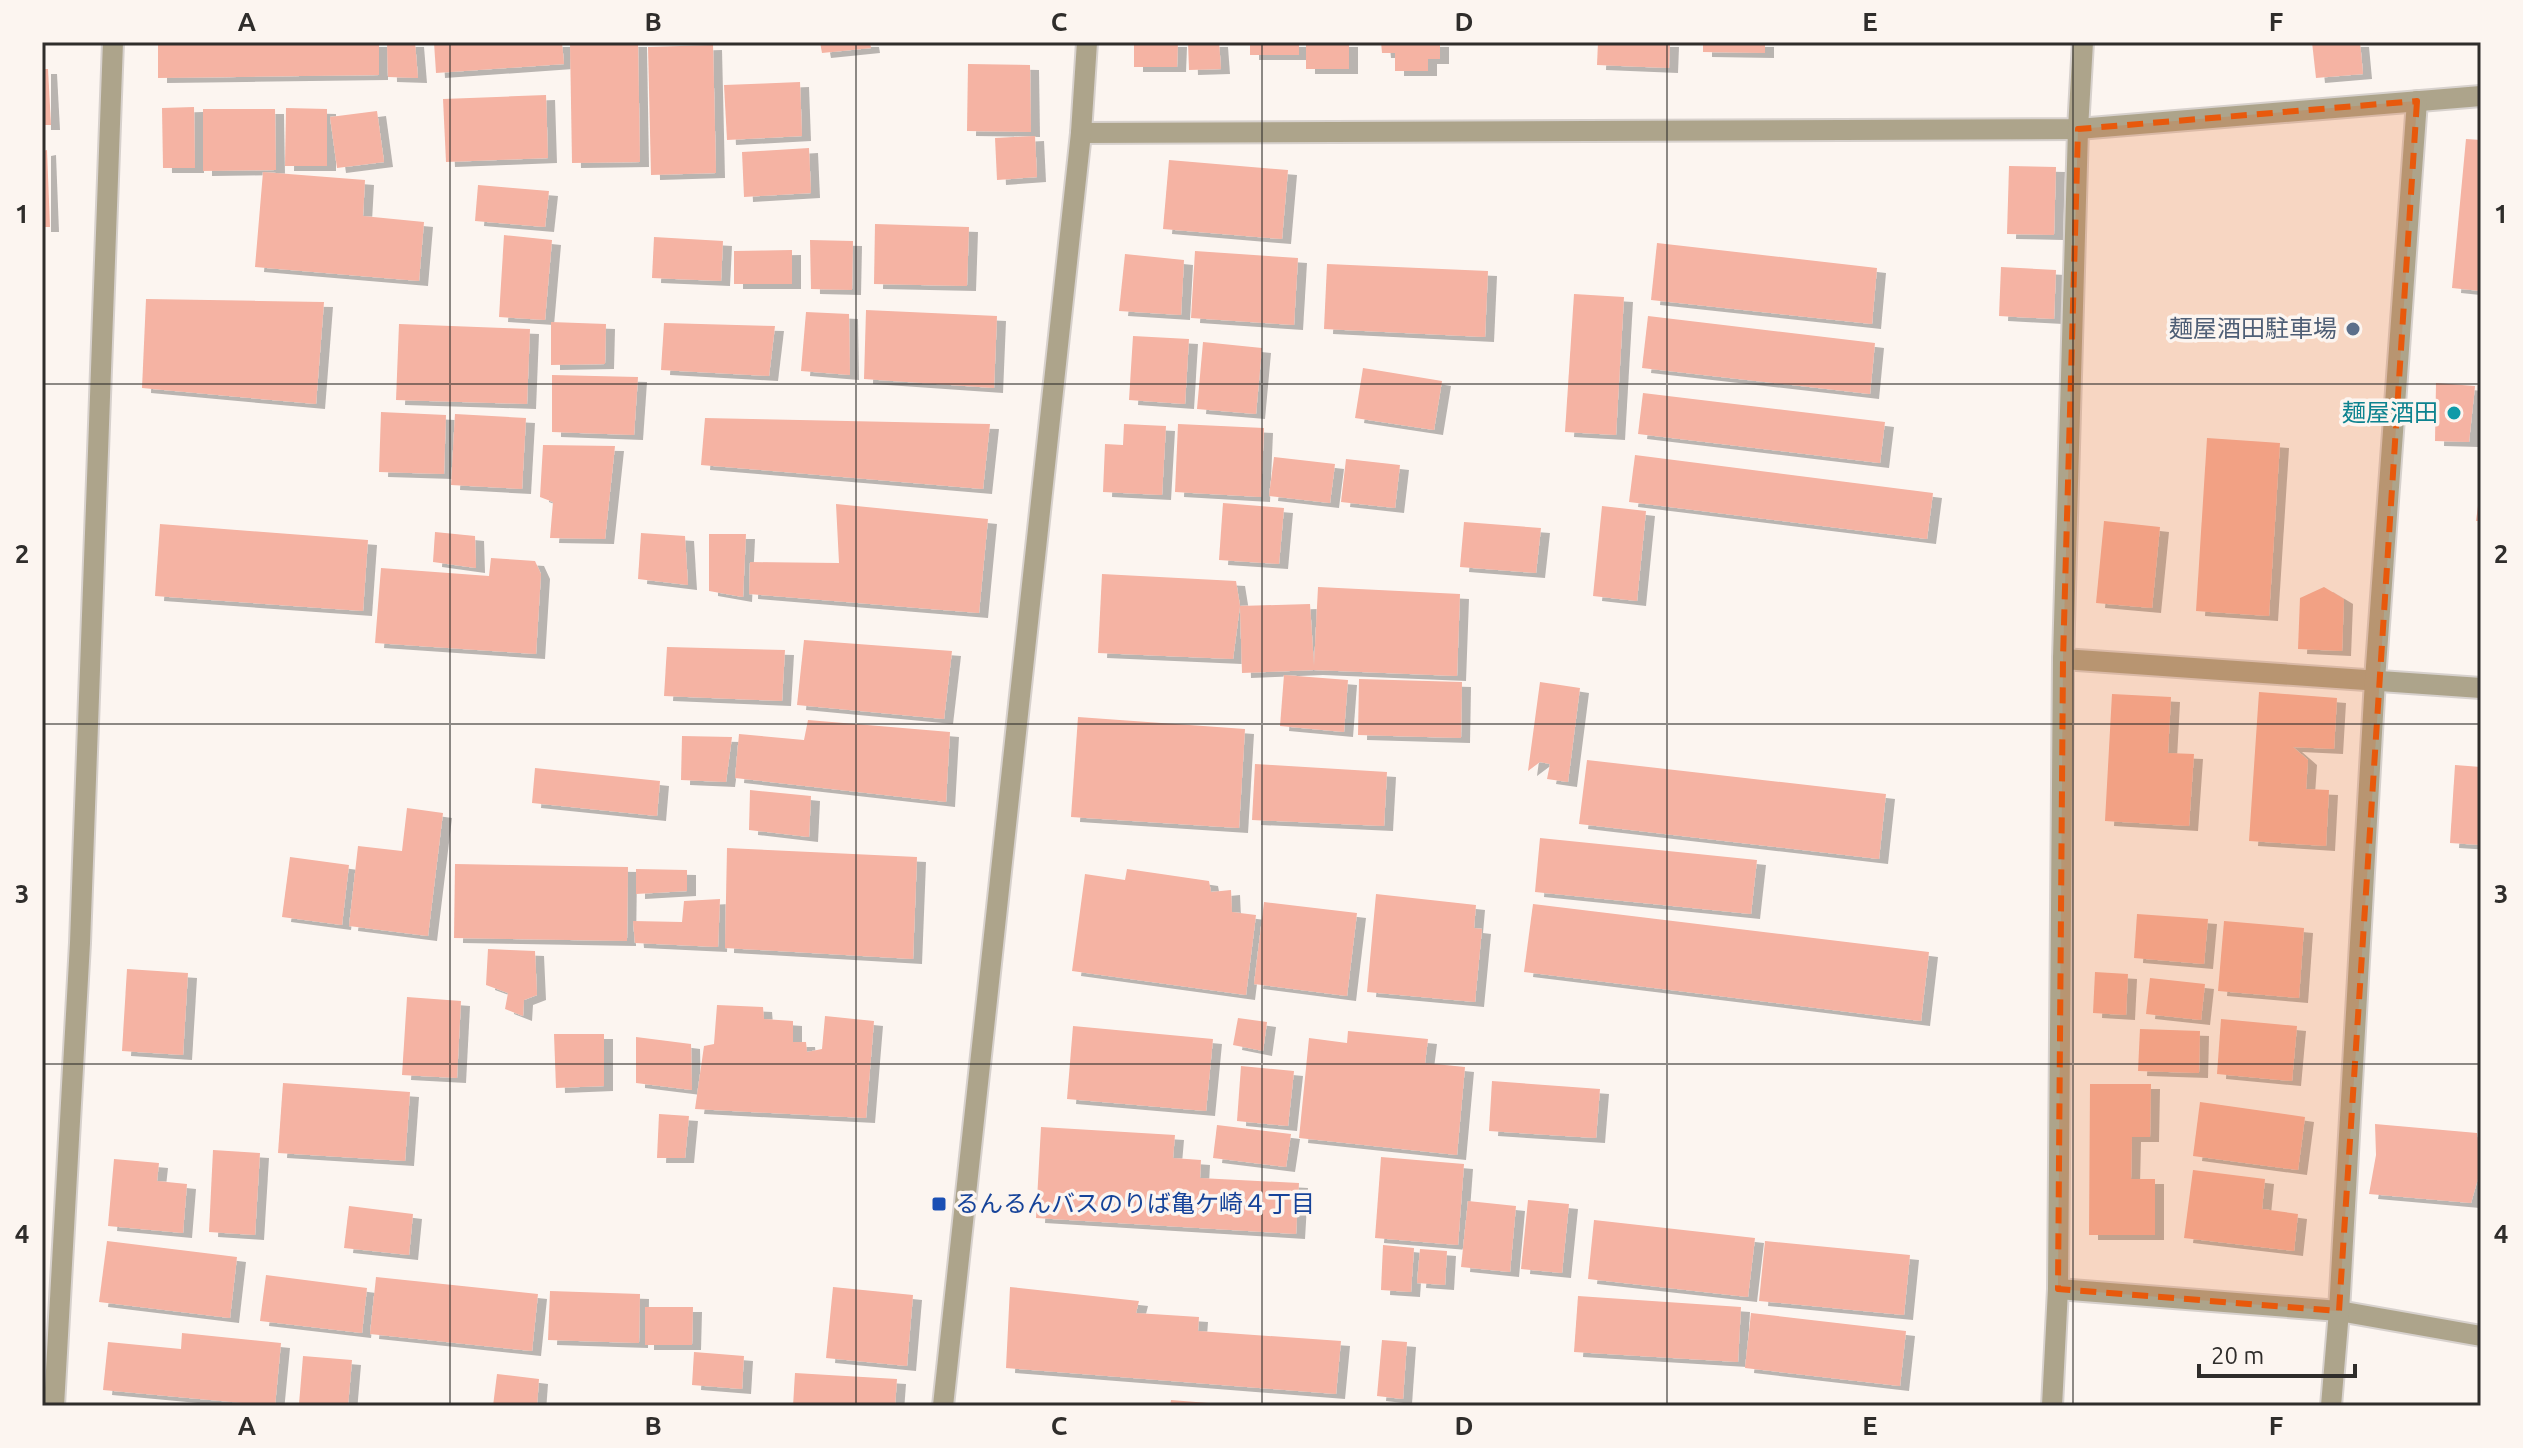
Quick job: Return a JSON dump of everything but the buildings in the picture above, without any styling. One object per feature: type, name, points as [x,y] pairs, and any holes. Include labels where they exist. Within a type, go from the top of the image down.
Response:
[{"type":"street","points":[[54,1406],[80,943],[113,42]]},
{"type":"street","points":[[943,1406],[1081,133],[1087,42]]},
{"type":"street","points":[[2052,1406],[2058,1289],[2063,659],[2083,42]]},
{"type":"street","points":[[1081,133],[2078,129],[2481,96]]},
{"type":"street","points":[[2331,1406],[2375,680],[2417,101]]},
{"type":"street","points":[[2063,659],[2481,688]]},
{"type":"street","points":[[2058,1289],[2339,1311],[2481,1336]]},
{"type":"highlighted area","points":[[2417,101],[2339,1311],[2058,1289],[2063,659],[2078,129]]},
{"type":"place","name":"麺屋酒田駐車場","points":[[2353,329]]},
{"type":"place","name":"麺屋酒田","points":[[2454,413]]},
{"type":"place","name":"るんるんバスのりば亀ケ崎４丁目","points":[[939,1204]]}]
